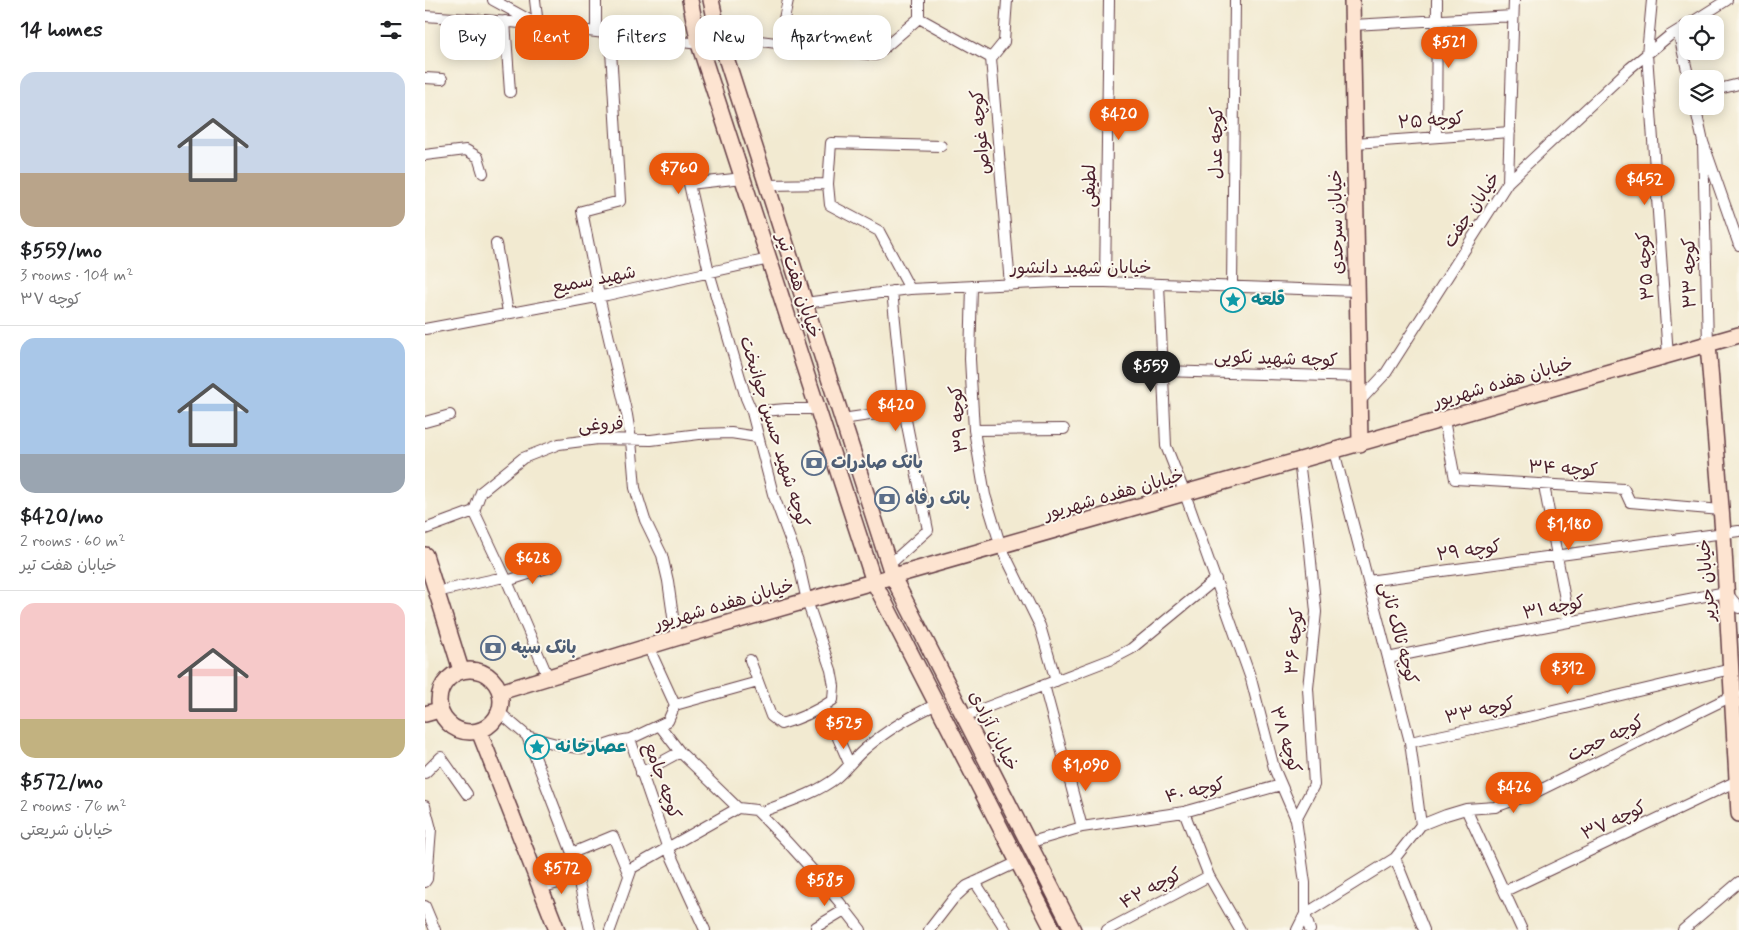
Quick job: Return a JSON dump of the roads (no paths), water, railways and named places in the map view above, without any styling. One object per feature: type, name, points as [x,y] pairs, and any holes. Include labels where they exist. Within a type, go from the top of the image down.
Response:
[{"type":"street","points":[[493,0],[520,15]]},
{"type":"street","points":[[535,0],[537,15]]},
{"type":"street","points":[[596,0],[596,32]]},
{"type":"street","name":"خیابان هفت تیر","points":[[690,0],[695,24]]},
{"type":"street","name":"خیابان هفت تیر","points":[[711,0],[714,15]]},
{"type":"street","points":[[784,15],[787,0]]},
{"type":"street","points":[[891,42],[919,18],[919,0]]},
{"type":"street","points":[[919,18],[991,58],[1004,42],[1007,0]]},
{"type":"street","name":"لطیفی","points":[[1105,282],[1109,0]]},
{"type":"street","name":"کوچه عدل","points":[[1232,287],[1235,0]]},
{"type":"street","name":"خیابان سرحدی","points":[[1352,0],[1360,444]]},
{"type":"street","points":[[1436,137],[1437,0]]},
{"type":"street","points":[[1508,182],[1514,0]]},
{"type":"street","name":"کوچه ۳۵","points":[[1652,0],[1647,54],[1668,356]]},
{"type":"street","name":"خیابان چفت","points":[[1703,15],[1727,0]]},
{"type":"street","points":[[425,16],[440,17]]},
{"type":"street","points":[[1353,25],[1513,16]]},
{"type":"street","points":[[509,92],[505,21],[515,22]]},
{"type":"street","points":[[589,31],[599,32]]},
{"type":"street","points":[[1678,31],[1687,70]]},
{"type":"street","name":"خیابان چفت","points":[[1359,402],[1386,373],[1508,182],[1589,105],[1647,54],[1678,31]]},
{"type":"street","name":"کوچه غواص","points":[[991,58],[1010,285]]},
{"type":"street","points":[[612,60],[620,201],[582,211],[631,440],[635,488],[645,520],[662,555],[668,581],[676,638]]},
{"type":"street","name":"خیابان هفت تیر","points":[[704,60],[874,582]]},
{"type":"street","name":"خیابان هفت تیر","points":[[727,60],[891,571]]},
{"type":"street","points":[[425,78],[442,79]]},
{"type":"street","points":[[1724,88],[1739,84]]},
{"type":"street","points":[[1697,115],[1703,142],[1739,245]]},
{"type":"street","name":"کوچه ۲۵","points":[[1355,142],[1509,132]]},
{"type":"street","name":"کوچه ۳۳","points":[[1703,142],[1708,344]]},
{"type":"street","points":[[910,289],[879,231],[830,205],[828,184],[831,143],[941,146]]},
{"type":"street","points":[[425,155],[466,150],[478,157],[483,172]]},
{"type":"street","name":"کوچه شهید حسین جوانبخت","points":[[743,178],[689,184],[709,272],[746,398],[752,412],[773,494],[798,561],[807,601],[821,640],[834,686],[833,700],[824,706]]},
{"type":"street","points":[[767,185],[828,184]]},
{"type":"street","points":[[496,244],[508,312]]},
{"type":"street","name":"شهید سمیع","points":[[425,329],[599,296],[769,259]]},
{"type":"street","name":"خیابان شهید دانشور","points":[[805,303],[910,289],[1105,282],[1357,291]]},
{"type":"street","points":[[1159,284],[1166,446],[1185,494]]},
{"type":"street","name":"کوچه ۳۹","points":[[972,286],[970,359],[974,430],[985,495],[1001,546]]},
{"type":"street","points":[[891,571],[928,530],[904,410],[892,291]]},
{"type":"street","points":[[785,307],[805,303]]},
{"type":"street","name":"خیابان هفده شهریور","points":[[500,692],[648,646],[874,582],[891,571],[1001,546],[1739,335]]},
{"type":"street","name":"خیابان حریر","points":[[1708,344],[1723,533],[1731,669],[1736,694],[1739,814]]},
{"type":"street","name":"کوچه شهید نکویی","points":[[1163,371],[1359,378]]},
{"type":"street","points":[[752,412],[818,409]]},
{"type":"street","points":[[842,419],[904,410]]},
{"type":"street","points":[[425,422],[450,415]]},
{"type":"street","name":"کوچه ۳۴","points":[[1444,420],[1455,479],[1624,489],[1630,502],[1721,510]]},
{"type":"street","points":[[974,430],[1064,429]]},
{"type":"street","name":"فروغی","points":[[474,511],[481,492],[523,458],[559,444],[597,439],[651,440],[699,434],[731,433],[757,437]]},
{"type":"street","name":"کوچه ثالک ثانی","points":[[1334,451],[1410,742],[1421,825]]},
{"type":"street","name":"کوچه ۳۶","points":[[1297,819],[1314,785],[1308,688],[1316,612],[1299,461]]},
{"type":"street","points":[[1544,484],[1569,621]]},
{"type":"street","name":"کوچه ۳۸","points":[[1185,494],[1251,679],[1274,768],[1297,819],[1305,883],[1305,914]]},
{"type":"street","points":[[425,529],[474,511],[548,677]]},
{"type":"street","points":[[856,525],[874,520]]},
{"type":"street","name":"کوچه ۲۹","points":[[1368,581],[1739,530]]},
{"type":"street","points":[[1001,546],[1040,626],[1057,681]]},
{"type":"street","points":[[426,560],[461,670]]},
{"type":"street","points":[[436,592],[505,579],[553,566]]},
{"type":"street","name":"خیابان آزادی","points":[[891,571],[1073,930]]},
{"type":"street","points":[[964,716],[1112,659],[1131,649],[1216,579]]},
{"type":"street","points":[[874,582],[1053,930]]},
{"type":"street","points":[[1726,592],[1739,608]]},
{"type":"street","name":"کوچه ۳۱","points":[[1388,658],[1569,621],[1726,592]]},
{"type":"street","points":[[899,631],[916,622]]},
{"type":"street","points":[[630,739],[668,721],[675,705],[648,646]]},
{"type":"street","points":[[750,660],[771,716],[781,724],[824,706],[849,763]]},
{"type":"street","points":[[471,669],[489,676],[496,683],[500,692],[501,702],[495,720],[479,731],[469,733],[459,731],[432,712],[445,681],[452,674],[461,670],[471,669]]},
{"type":"street","name":"کوچه ۳۳","points":[[1410,742],[1515,720],[1731,669]]},
{"type":"street","points":[[675,705],[758,682]]},
{"type":"street","points":[[1045,685],[1082,827]]},
{"type":"street","name":"کوچه حجت","points":[[1305,914],[1395,858],[1421,825],[1466,809],[1495,807],[1534,793],[1736,694]]},
{"type":"street","points":[[759,813],[817,789],[837,777],[849,763],[886,732],[909,717],[937,704]]},
{"type":"street","points":[[499,712],[527,736],[572,853],[590,930]]},
{"type":"street","points":[[660,726],[680,752],[738,808]]},
{"type":"street","points":[[479,731],[557,930]]},
{"type":"street","name":"کوچه جامع","points":[[527,736],[572,747],[599,747],[620,740],[630,739],[668,849],[705,930]]},
{"type":"street","points":[[641,773],[680,752]]},
{"type":"street","points":[[425,773],[441,757],[467,794]]},
{"type":"street","name":"کوچه ۳۷","points":[[1505,891],[1738,780]]},
{"type":"street","name":"کوچه ۴۰","points":[[1029,842],[1082,827],[1184,812],[1281,785]]},
{"type":"street","points":[[425,806],[431,829],[429,861],[425,882]]},
{"type":"street","points":[[610,930],[632,868],[738,808],[757,810],[807,862],[861,930]]},
{"type":"street","points":[[1466,809],[1522,930]]},
{"type":"street","points":[[1184,812],[1209,876],[1240,930]]},
{"type":"street","points":[[572,853],[613,836],[629,875]]},
{"type":"street","points":[[1395,858],[1425,930]]},
{"type":"street","points":[[929,930],[967,886],[1018,862]]},
{"type":"street","name":"کوچه ۴۲","points":[[1107,930],[1209,876]]},
{"type":"street","points":[[541,888],[577,878]]},
{"type":"street","points":[[975,882],[1006,930]]},
{"type":"street","points":[[1683,930],[1739,882]]},
{"type":"street","points":[[1033,892],[1049,883]]},
{"type":"street","points":[[425,906],[435,930]]},
{"type":"street","points":[[816,926],[846,909]]},
{"type":"street","points":[[1297,930],[1305,914]]},
{"type":"street","points":[[1305,914],[1310,930]]},
{"type":"place","name":"قلعه","points":[[1233,300]]},
{"type":"place","name":"بانک صادرات","points":[[814,463]]},
{"type":"place","name":"بانک رفاه","points":[[887,499]]},
{"type":"place","name":"بانک سپه","points":[[493,648]]},
{"type":"place","name":"عصارخانه","points":[[537,747]]}]
